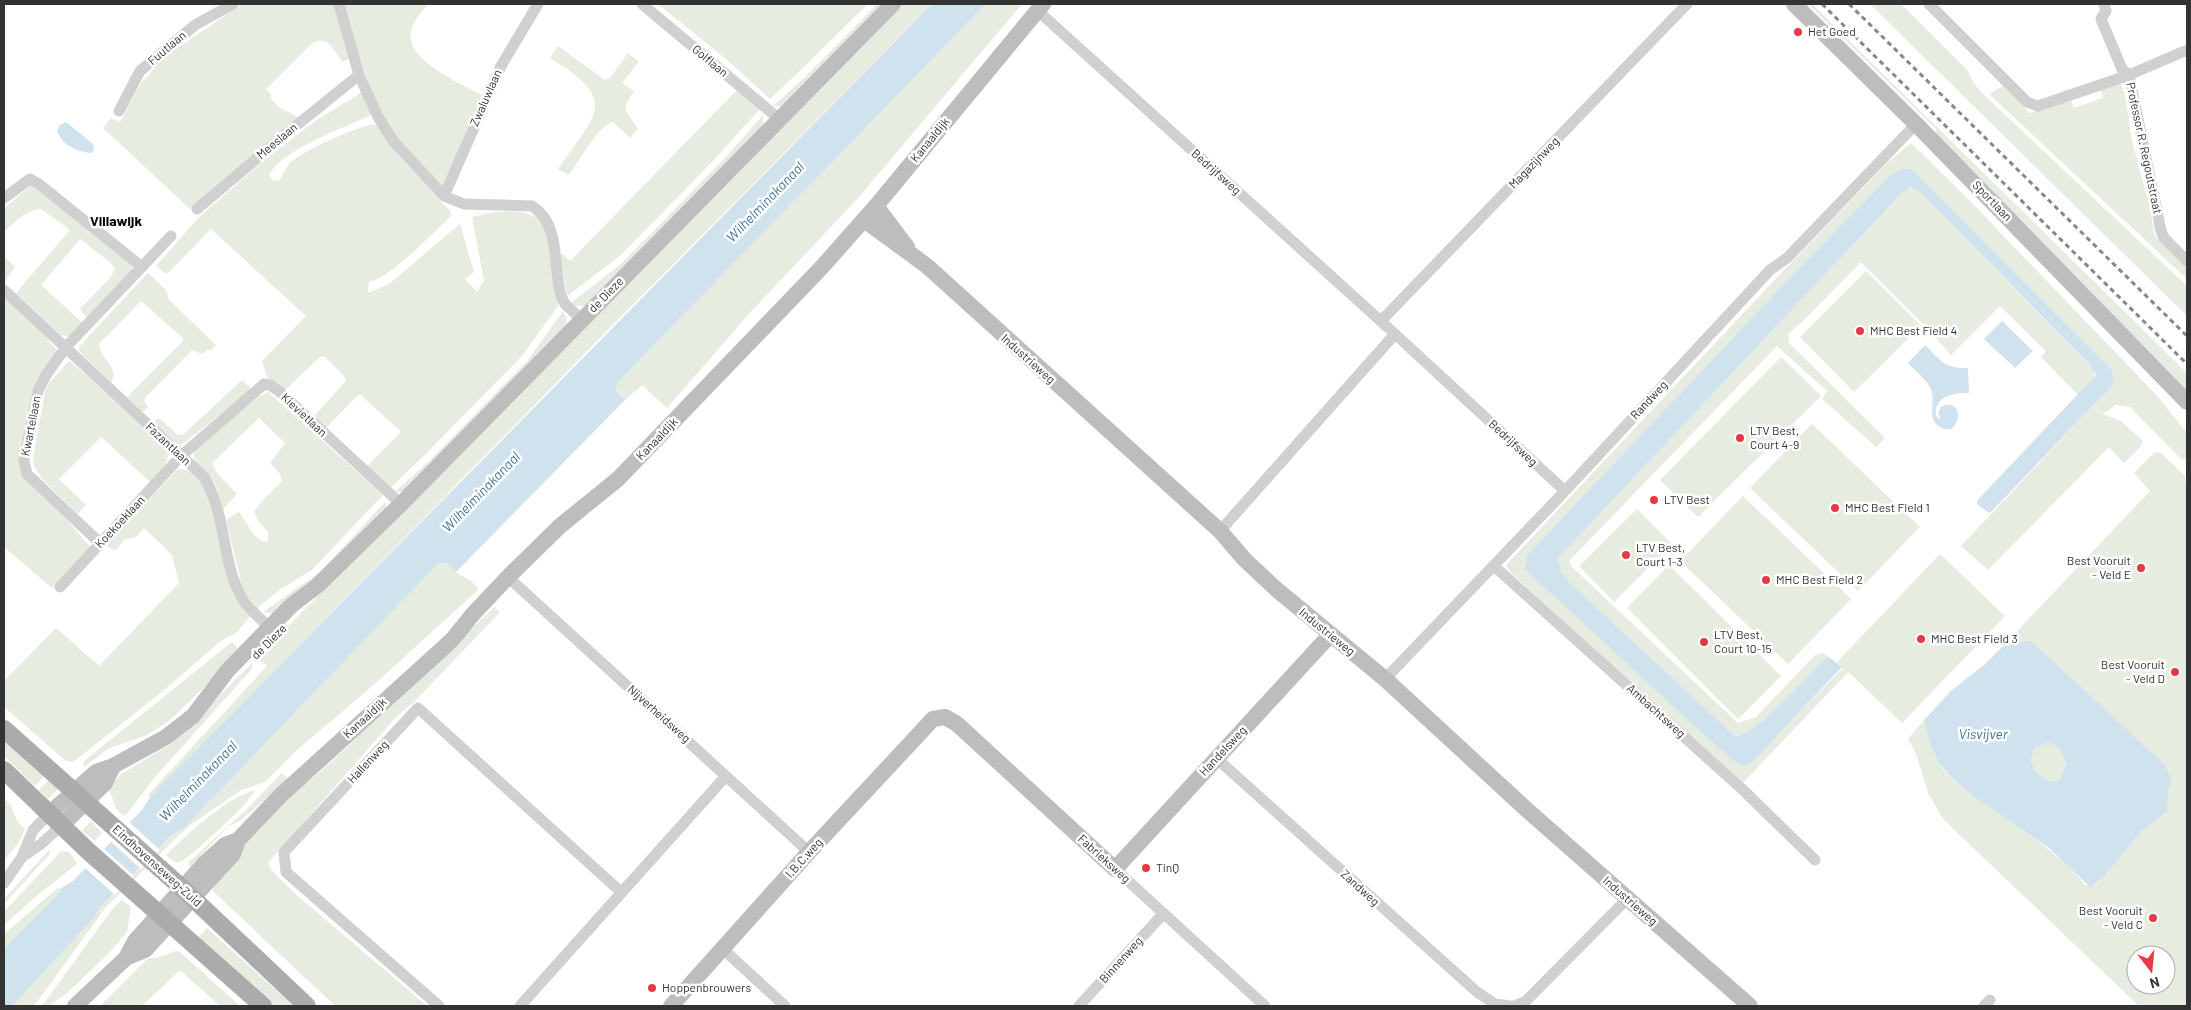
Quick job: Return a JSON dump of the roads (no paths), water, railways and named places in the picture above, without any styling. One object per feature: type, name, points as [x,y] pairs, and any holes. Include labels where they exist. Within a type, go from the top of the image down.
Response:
[{"type":"main road","name":"Eindhovenseweg-Zuid","points":[[4,729],[187,893],[307,1006]]},
{"type":"main road","points":[[4,770],[87,850],[264,1006]]},
{"type":"street","name":"Fuutlaan","points":[[120,111],[140,71],[195,25],[233,4]]},
{"type":"street","points":[[339,4],[359,75],[378,117],[394,142],[444,196],[464,204],[532,206],[541,212],[552,230],[561,296],[565,304],[582,320]]},
{"type":"street","name":"Zwaluwlaan","points":[[444,196],[501,66],[538,4]]},
{"type":"street","name":"Golflaan","points":[[642,4],[778,118]]},
{"type":"street","name":"de Dieze","points":[[56,820],[80,797],[96,772],[113,766],[166,737],[193,716],[213,691],[234,677],[274,630],[299,612],[317,586],[401,504],[778,118],[893,4]]},
{"type":"street","name":"Magazijnweg","points":[[1381,321],[1687,4]]},
{"type":"street","name":"Sportlaan","points":[[1794,4],[1916,124],[2187,402]]},
{"type":"street","points":[[1928,4],[2027,102],[2038,106],[2129,75],[2187,50]]},
{"type":"street","name":"Professor R. Regoutstraat","points":[[2104,4],[2106,11],[2101,18],[2122,69],[2129,75],[2161,231],[2164,238],[2187,261]]},
{"type":"street","name":"Bedrijfsweg","points":[[1040,7],[1565,491]]},
{"type":"street","name":"Kanaaldijk","points":[[75,1006],[126,958],[135,940],[165,918],[187,893],[233,854],[238,840],[329,751],[452,640],[473,614],[508,577],[560,526],[618,479],[762,331],[864,220],[1040,7]]},
{"type":"street","name":"Meeslaan","points":[[197,209],[359,75]]},
{"type":"street","name":"Randweg","points":[[1385,679],[1565,491],[1770,270],[1787,258],[1916,124]]},
{"type":"street","points":[[4,198],[30,179],[39,184],[142,267]]},
{"type":"street","name":"Industrieweg","points":[[876,206],[903,240],[910,252],[1220,531],[1245,560],[1276,589],[1385,679],[1627,899],[1750,1006]]},
{"type":"street","name":"Industrieweg","points":[[864,220],[898,247],[910,252]]},
{"type":"street","name":"Kwartellaan","points":[[100,543],[27,474],[24,461],[38,391],[46,375],[66,347],[171,236]]},
{"type":"street","name":"Fazantlaan","points":[[4,290],[204,477],[212,489],[238,589],[249,607],[274,630]]},
{"type":"street","points":[[1220,531],[1395,334]]},
{"type":"street","name":"Kievietlaan","points":[[181,456],[264,384],[270,385],[401,504]]},
{"type":"street","name":"Koekoeklaan","points":[[60,587],[181,456]]},
{"type":"street","name":"Ambachtsweg","points":[[1494,566],[1742,789],[1815,860]]},
{"type":"street","name":"Nijverheidsweg","points":[[508,577],[809,852]]},
{"type":"street","name":"Handelsweg","points":[[1115,868],[1331,634]]},
{"type":"street","name":"Hallenweg","points":[[439,1006],[286,872],[284,852],[418,708],[620,892]]},
{"type":"street","name":"I.B.C.weg","points":[[671,1006],[928,723],[940,716]]},
{"type":"street","name":"Fabrieksweg","points":[[940,716],[957,724],[1265,1006]]},
{"type":"street","name":"Zandweg","points":[[1216,758],[1477,992],[1495,1004],[1510,1006]]},
{"type":"street","points":[[520,1006],[620,892],[726,776]]},
{"type":"street","points":[[22,857],[43,843],[56,820]]},
{"type":"street","points":[[4,883],[22,857],[32,830],[56,820]]},
{"type":"street","points":[[1514,1006],[1526,1001],[1627,899]]},
{"type":"street","name":"Binnenweg","points":[[1079,1006],[1163,914]]},
{"type":"street","points":[[723,948],[786,1006]]},
{"type":"water","name":"Wilhelminakanaal","points":[[932,4],[986,4],[618,382],[616,391],[625,400],[456,572],[447,563],[439,562],[184,828],[171,835],[101,906],[93,919],[12,1006],[4,1006],[4,948],[59,893],[60,889],[73,881],[142,810],[150,797]]},
{"type":"water","points":[[66,122],[93,144],[94,149],[92,153],[70,147],[62,140],[57,130],[60,125]]},
{"type":"water","points":[[1904,169],[1910,169],[1917,174],[2112,370],[2114,381],[2109,389],[1992,511],[1989,513],[1977,504],[1977,501],[1988,489],[2096,375],[2089,364],[1919,191],[1910,187],[1902,193],[1558,558],[1561,572],[1570,583],[1735,736],[1743,734],[1766,717],[1829,657],[1842,667],[1753,761],[1744,766],[1738,764],[1713,743],[1529,573],[1525,567],[1528,554],[1889,176]]},
{"type":"water","points":[[2002,321],[2033,351],[2015,368],[1984,339]]},
{"type":"water","points":[[1925,345],[1948,365],[1968,368],[1969,393],[1945,397],[1936,409],[1936,416],[1941,420],[1938,413],[1941,407],[1952,405],[1955,407],[1958,415],[1955,425],[1951,429],[1944,429],[1934,421],[1932,416],[1933,399],[1930,387],[1908,363]]},
{"type":"water","name":"Visvijver","points":[[2031,641],[2165,765],[2172,782],[2168,790],[2167,812],[2142,831],[2103,878],[2090,887],[2050,849],[1973,796],[1952,778],[1938,762],[1930,744],[1924,720],[1951,691],[1985,664],[2005,644]],"holes":[[[2048,743],[2060,751],[2066,765],[2060,779],[2050,782],[2036,772],[2031,760],[2035,748]]]},
{"type":"railway","points":[[1822,4],[2187,364]]},
{"type":"railway","points":[[1849,4],[2187,336]]},
{"type":"place","name":"Het Goed","points":[[1798,32]]},
{"type":"place","name":"MHC Best Field 4","points":[[1860,331]]},
{"type":"place","name":"LTV Best, Court 4-9","points":[[1740,438]]},
{"type":"place","name":"LTV Best","points":[[1654,500]]},
{"type":"place","name":"MHC Best Field 1","points":[[1835,508]]},
{"type":"place","name":"LTV Best, Court 1-3","points":[[1626,555]]},
{"type":"place","name":"Best Vooruit - Veld E","points":[[2141,568]]},
{"type":"place","name":"MHC Best Field 2","points":[[1766,580]]},
{"type":"place","name":"MHC Best Field 3","points":[[1921,639]]},
{"type":"place","name":"LTV Best, Court 10-15","points":[[1704,642]]},
{"type":"place","name":"Best Vooruit - Veld D","points":[[2175,672]]},
{"type":"place","name":"TinQ","points":[[1146,868]]},
{"type":"place","name":"Best Vooruit - Veld C","points":[[2153,918]]},
{"type":"place","name":"Hoppenbrouwers","points":[[652,988]]},
{"type":"district","name":"Villawijk","points":[[116,221]]}]
